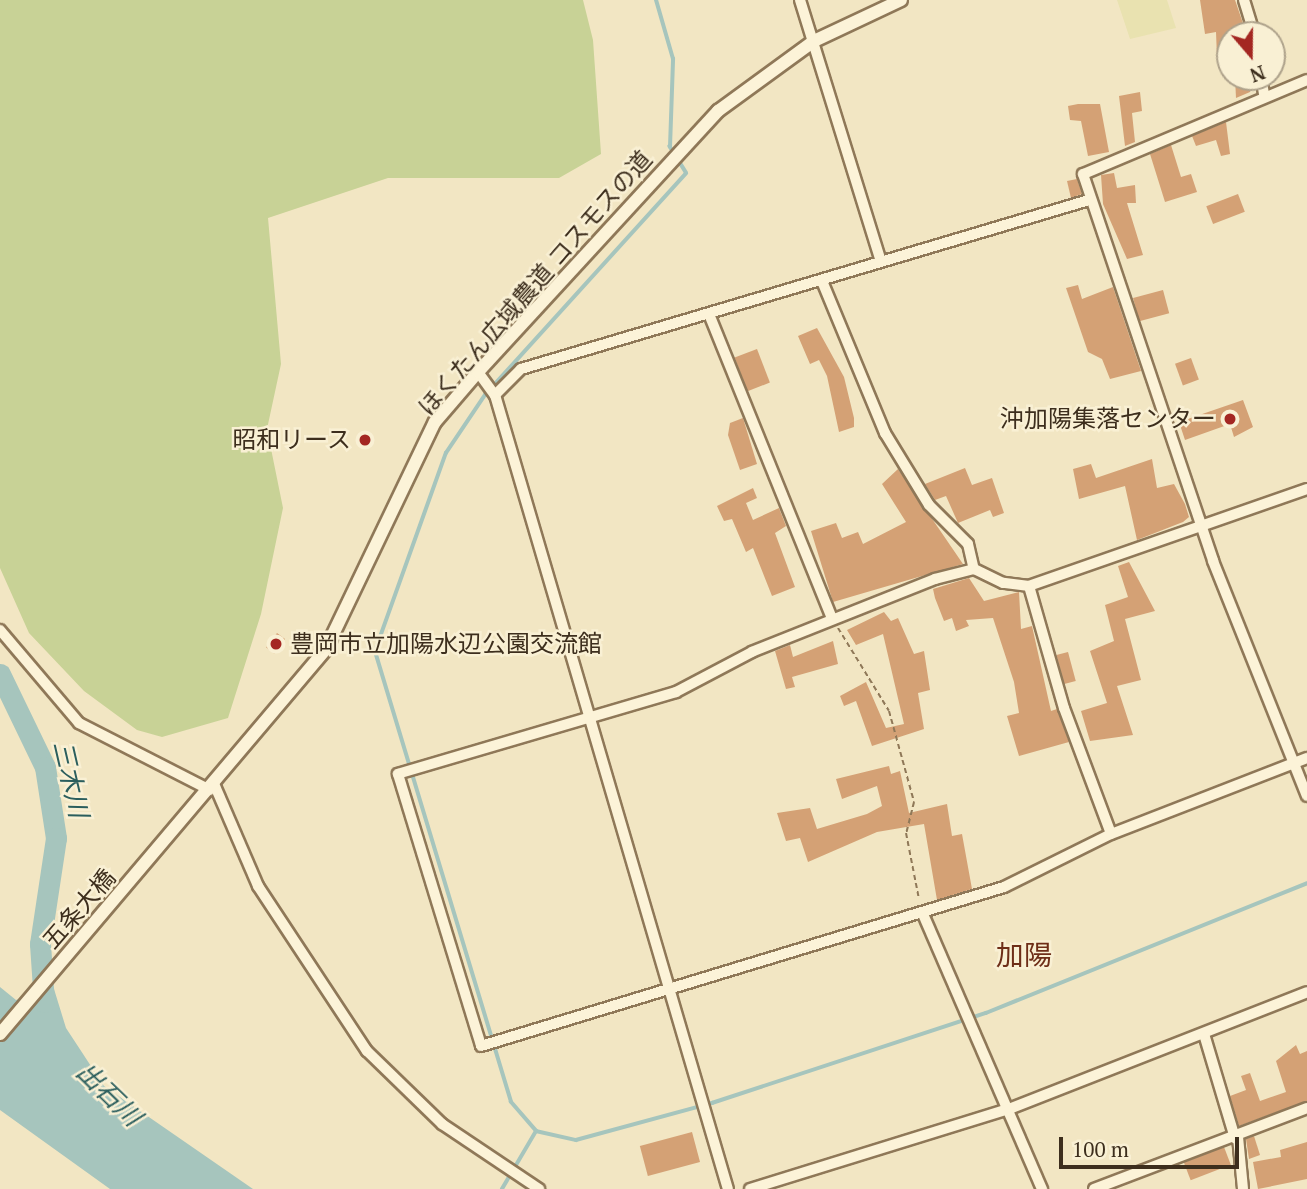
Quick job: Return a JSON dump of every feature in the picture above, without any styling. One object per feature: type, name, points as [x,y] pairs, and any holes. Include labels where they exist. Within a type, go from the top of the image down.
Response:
[{"type":"street","points":[[800,0],[881,262]]},
{"type":"street","name":"ほくたん広域農道 コスモスの道","points":[[191,812],[326,649],[435,422],[478,372],[718,111],[814,41],[901,0]]},
{"type":"street","points":[[1244,0],[1251,21]]},
{"type":"street","points":[[1307,80],[1264,94],[1087,169],[1089,200],[1201,526],[1307,796]]},
{"type":"street","points":[[495,395],[521,369],[1089,200]]},
{"type":"street","points":[[822,281],[885,433],[929,505],[968,544],[974,569]]},
{"type":"street","points":[[709,314],[832,619]]},
{"type":"street","points":[[478,372],[495,395],[728,1189]]},
{"type":"street","points":[[1307,489],[1029,586],[1003,583],[974,569],[832,619],[676,692],[398,774],[481,1046],[923,914],[1004,887],[1111,834],[1307,758]]},
{"type":"street","points":[[1029,586],[1063,708],[1111,834]]},
{"type":"street","points":[[0,630],[79,723],[213,788],[258,886],[367,1051],[443,1124],[539,1189]]},
{"type":"street","name":"五条大橋","points":[[0,1034],[191,812]]},
{"type":"street","points":[[923,914],[1042,1189]]},
{"type":"street","points":[[750,1189],[1009,1109],[1307,992]]},
{"type":"street","points":[[1203,1034],[1236,1138],[1243,1189]]},
{"type":"street","points":[[1094,1189],[1236,1138],[1307,1108]]},
{"type":"path","points":[[832,619],[889,711],[914,802],[906,833],[923,914]]},
{"type":"shaded area","points":[[1117,0],[1167,0],[1176,28],[1130,39]]},
{"type":"green space","points":[[0,0],[583,0],[593,40],[601,154],[559,178],[388,178],[268,218],[281,364],[267,429],[283,508],[261,614],[228,718],[162,737],[137,730],[84,691],[29,633],[0,568]]},
{"type":"water","name":"出石川","points":[[0,987],[16,1000],[54,989],[66,1028],[104,1086],[253,1189],[110,1189],[0,1110]]},
{"type":"building","points":[[1200,0],[1235,0],[1242,21],[1216,21],[1216,32],[1205,34]]},
{"type":"building","points":[[1236,91],[1250,91],[1250,92],[1236,98]]},
{"type":"building","points":[[1140,92],[1142,111],[1132,113],[1135,142],[1125,146],[1119,96]]},
{"type":"building","points":[[1100,104],[1109,152],[1088,156],[1081,121],[1070,120],[1068,106]]},
{"type":"building","points":[[1226,122],[1230,154],[1221,156],[1216,140],[1196,146],[1192,136]]},
{"type":"building","points":[[1171,145],[1181,177],[1191,174],[1197,192],[1165,202],[1150,154]]},
{"type":"building","points":[[1114,173],[1117,188],[1135,185],[1136,203],[1127,203],[1143,255],[1127,259],[1103,204],[1101,175]]},
{"type":"building","points":[[1077,179],[1082,194],[1071,198],[1067,181]]},
{"type":"building","points":[[1238,194],[1245,212],[1213,224],[1206,206]]},
{"type":"building","points":[[1078,285],[1082,299],[1113,287],[1141,371],[1110,379],[1102,359],[1088,352],[1066,288]]},
{"type":"building","points":[[1163,290],[1169,313],[1139,321],[1133,298]]},
{"type":"building","points":[[817,328],[844,377],[854,418],[854,427],[839,432],[827,376],[819,360],[810,364],[798,336]]},
{"type":"building","points":[[757,349],[770,383],[747,391],[735,358]]},
{"type":"building","points":[[1191,358],[1199,380],[1183,385],[1175,364]]},
{"type":"building","name":"沖加陽集落センター","points":[[1243,400],[1253,427],[1234,437],[1230,424],[1185,440],[1179,422]]},
{"type":"building","points":[[743,418],[757,464],[740,470],[728,435],[730,423]]},
{"type":"building","points":[[1152,459],[1157,488],[1174,484],[1185,504],[1189,517],[1183,522],[1137,540],[1125,486],[1079,499],[1073,469],[1091,464],[1096,478]]},
{"type":"building","points":[[965,468],[972,485],[992,478],[1004,513],[993,517],[990,510],[958,523],[946,496],[935,500],[925,484]]},
{"type":"building","points":[[898,469],[963,564],[833,602],[811,531],[836,523],[842,538],[858,532],[863,544],[906,522],[882,484]]},
{"type":"building","points":[[753,488],[757,498],[746,503],[753,520],[779,508],[786,526],[775,533],[795,587],[772,596],[753,548],[746,552],[732,519],[724,521],[717,506]]},
{"type":"building","points":[[1129,562],[1155,611],[1125,619],[1141,680],[1117,686],[1133,735],[1090,741],[1081,711],[1107,703],[1090,651],[1114,641],[1105,605],[1128,597],[1118,566]]},
{"type":"building","points":[[969,578],[984,601],[1019,592],[1021,629],[1032,626],[1051,711],[1057,709],[1069,742],[1019,756],[1007,716],[1019,713],[1014,682],[993,618],[966,620],[969,626],[956,631],[952,618],[944,621],[935,598],[933,589]]},
{"type":"building","points":[[884,612],[891,621],[898,618],[914,654],[924,651],[930,690],[918,693],[924,729],[872,746],[856,701],[844,706],[840,696],[866,682],[886,728],[904,724],[883,634],[856,645],[847,630]]},
{"type":"building","name":"豊岡市立加陽水辺公園交流館","points":[[277,633],[285,639],[274,653],[266,647]]},
{"type":"building","points":[[833,641],[838,664],[792,677],[795,687],[786,689],[775,651],[790,645],[793,657]]},
{"type":"building","points":[[1068,652],[1076,681],[1064,684],[1056,655]]},
{"type":"building","points":[[889,766],[891,774],[900,771],[909,813],[947,804],[952,836],[962,834],[972,889],[937,900],[924,824],[877,832],[808,862],[800,838],[786,841],[777,813],[810,808],[817,829],[867,814],[882,806],[877,786],[842,799],[836,779]]},
{"type":"building","points":[[1296,1045],[1300,1054],[1307,1051],[1307,1101],[1239,1126],[1230,1096],[1246,1090],[1241,1076],[1250,1073],[1260,1101],[1286,1092],[1276,1061]]},
{"type":"building","points":[[692,1132],[700,1162],[648,1176],[640,1146]]},
{"type":"building","points":[[1254,1136],[1260,1155],[1249,1159],[1246,1139]]},
{"type":"building","points":[[1307,1142],[1307,1179],[1258,1189],[1253,1162],[1281,1157],[1280,1150]]},
{"type":"building","points":[[1224,1147],[1231,1165],[1191,1180],[1184,1162]]},
{"type":"waterway","points":[[502,1189],[536,1131],[511,1102],[375,651],[446,453],[485,395],[686,173],[670,147],[673,59],[656,0]]},
{"type":"waterway","name":"三木川","points":[[0,674],[45,767],[56,838],[40,944],[44,1002]]},
{"type":"waterway","points":[[536,1131],[576,1140],[712,1103],[986,1013],[1307,883]]},
{"type":"place","name":"沖加陽集落センター","points":[[1230,419]]},
{"type":"place","name":"昭和リース","points":[[365,440]]},
{"type":"place","name":"豊岡市立加陽水辺公園交流館","points":[[276,644]]},
{"type":"district","name":"加陽","points":[[1024,955]]}]
